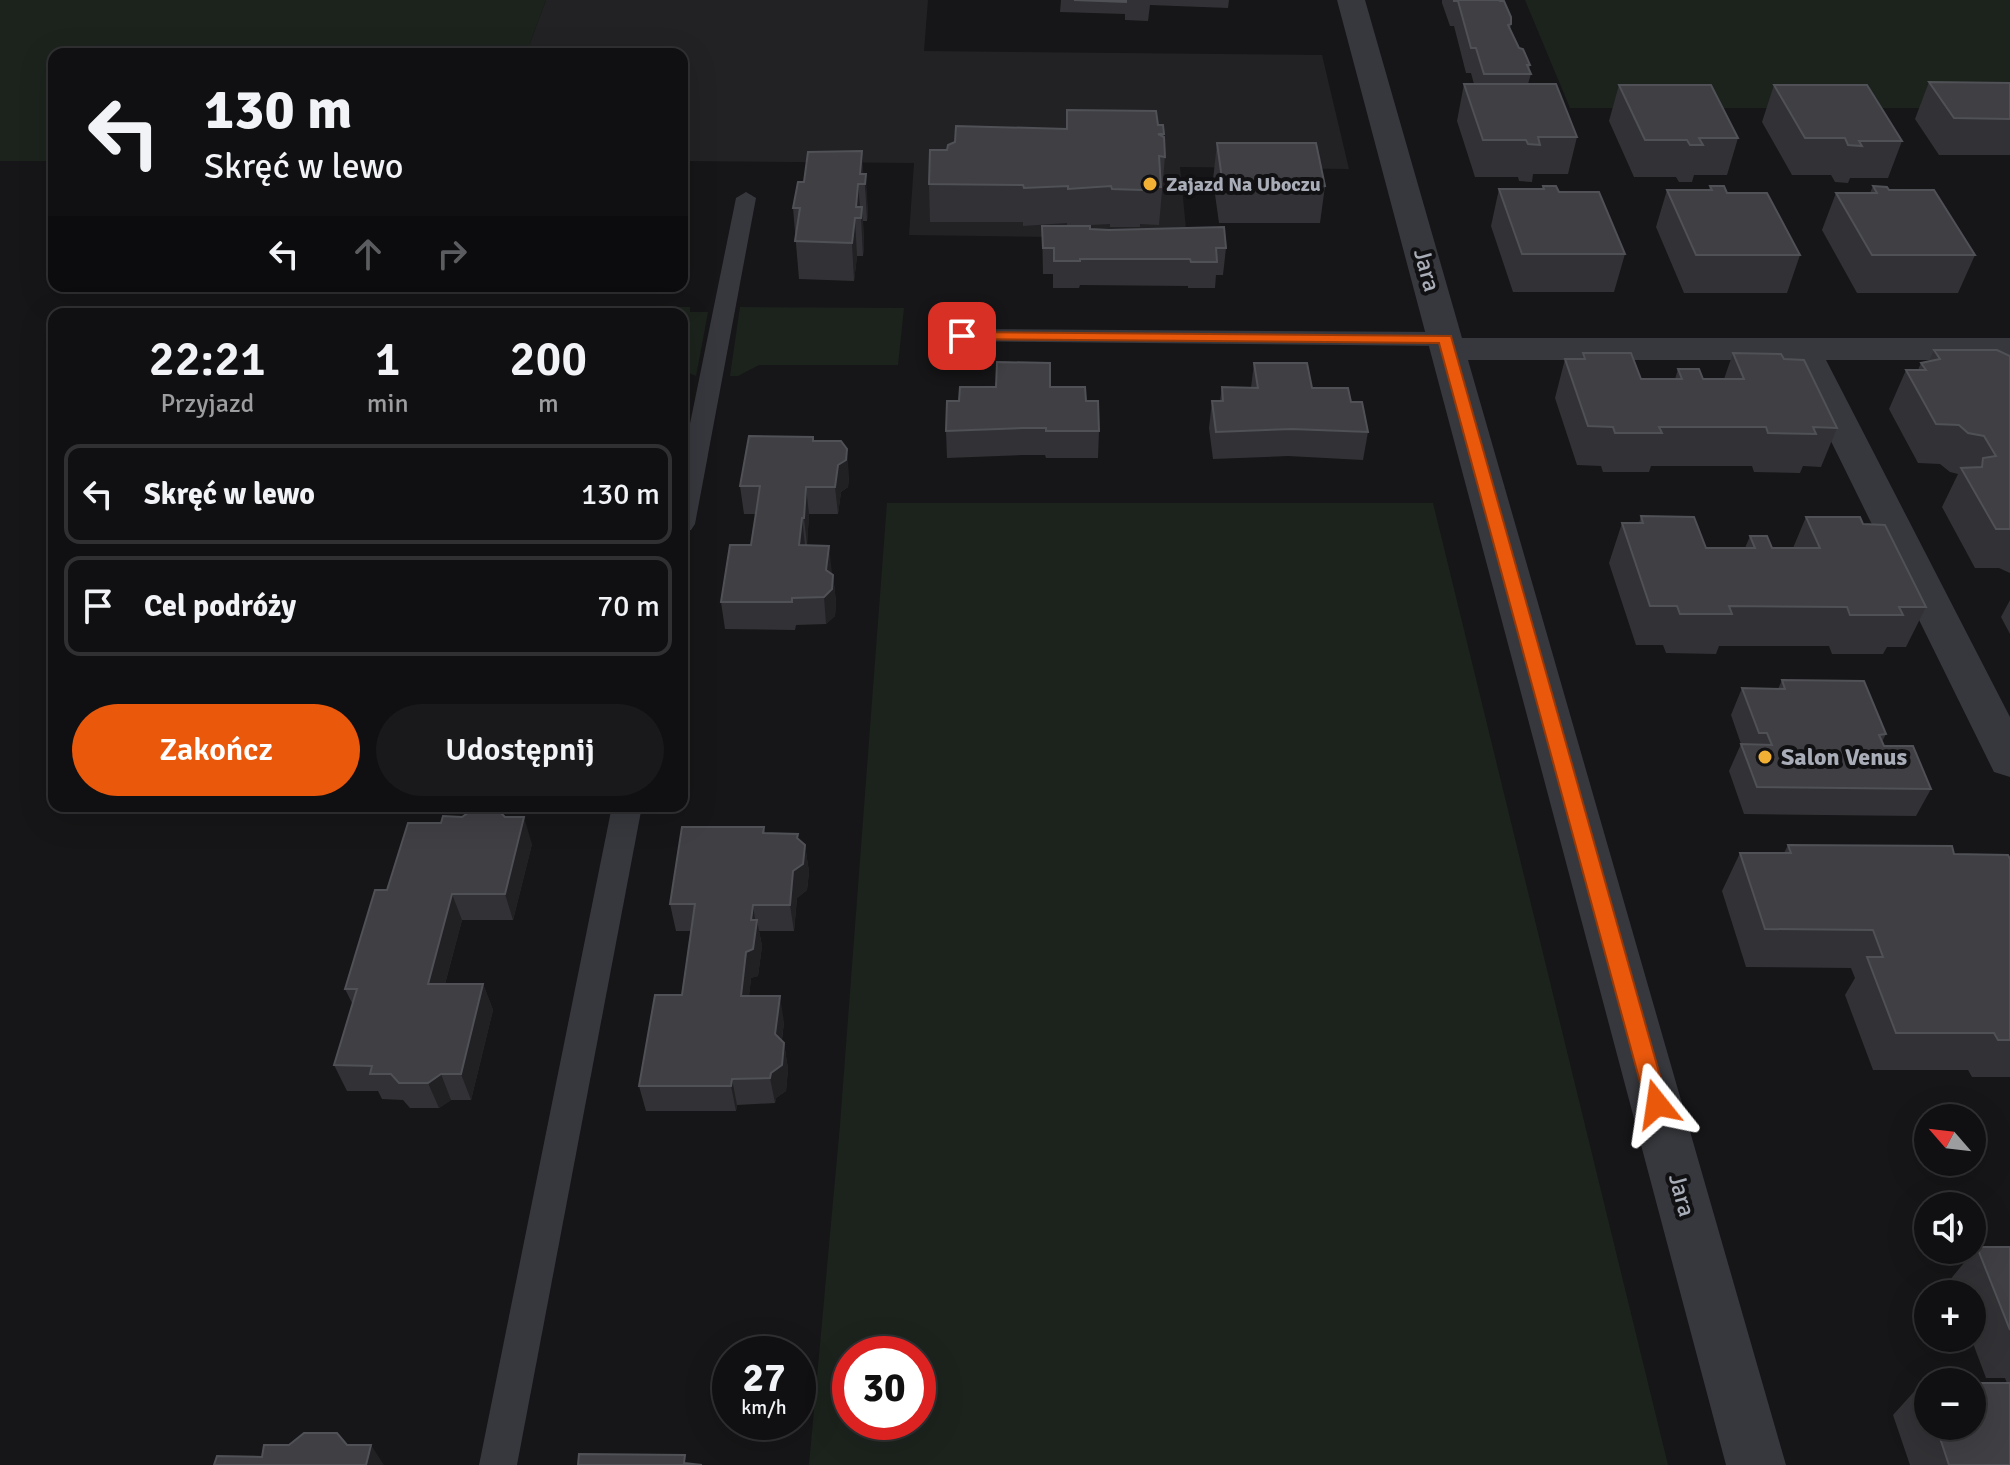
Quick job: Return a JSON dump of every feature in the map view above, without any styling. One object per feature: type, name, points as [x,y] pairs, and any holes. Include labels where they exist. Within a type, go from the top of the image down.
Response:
[{"type":"street","name":"Jara","points":[[1351,0],[1756,1465]]},
{"type":"street","points":[[1447,344],[2010,349]]},
{"type":"street","points":[[1803,349],[2010,760]]},
{"type":"lane","points":[[688,493],[746,198]]},
{"type":"lane","points":[[962,336],[1447,344]]},
{"type":"lane","points":[[498,1465],[626,812]]},
{"type":"shaded area","points":[[0,0],[546,0],[528,48],[48,48],[48,161],[0,161]]},
{"type":"shaded area","points":[[546,0],[928,0],[924,51],[1322,55],[1349,169],[1180,167],[1187,239],[909,235],[914,163],[688,161],[688,48],[528,48]]},
{"type":"shaded area","points":[[1525,0],[2010,0],[2010,108],[1570,108]]},
{"type":"shaded area","points":[[690,307],[690,312],[708,312],[696,376],[688,373],[688,308],[546,308]]},
{"type":"shaded area","points":[[740,307],[904,308],[898,365],[759,365],[738,376],[730,376]]},
{"type":"shaded area","points":[[887,503],[1433,503],[1668,1465],[809,1465],[811,1440],[816,1440],[816,1388],[840,1125]]},
{"type":"building","points":[[1074,0],[1126,0],[1126,2]]},
{"type":"building","points":[[1454,0],[1504,1],[1511,17],[1511,24],[1508,25],[1519,48],[1523,49],[1531,74],[1484,74],[1476,48],[1471,48],[1458,1]]},
{"type":"building","points":[[1929,82],[2010,83],[2010,119],[1954,118]]},
{"type":"building","points":[[1464,84],[1556,84],[1577,137],[1538,137],[1540,145],[1528,144],[1526,140],[1483,140]]},
{"type":"building","points":[[1619,85],[1711,85],[1738,138],[1699,138],[1703,145],[1690,145],[1687,140],[1645,140]]},
{"type":"building","points":[[1774,85],[1867,85],[1902,141],[1859,141],[1862,146],[1848,145],[1845,138],[1805,138]]},
{"type":"building","points":[[1067,110],[1156,111],[1158,125],[1163,125],[1164,134],[1158,134],[1164,137],[1165,157],[1159,156],[1161,187],[1142,187],[1142,190],[1112,189],[1111,186],[1068,189],[1068,186],[1024,188],[1023,185],[929,184],[930,150],[947,150],[948,145],[955,142],[956,126],[1067,129]]},
{"type":"building","points":[[1217,143],[1316,143],[1325,186],[1223,186]]},
{"type":"building","points":[[862,151],[860,174],[866,174],[865,184],[858,184],[856,207],[862,207],[861,218],[855,218],[852,243],[795,241],[800,208],[793,208],[798,182],[804,182],[808,152]]},
{"type":"building","points":[[1543,186],[1556,186],[1559,192],[1599,192],[1625,254],[1522,254],[1499,189],[1544,189]]},
{"type":"building","points":[[1710,186],[1724,186],[1727,193],[1767,193],[1800,255],[1696,255],[1667,190],[1712,190]]},
{"type":"building","points":[[1873,186],[1887,187],[1889,190],[1934,190],[1975,255],[1872,255],[1836,193],[1877,193]]},
{"type":"building","points":[[1042,226],[1090,226],[1090,229],[1109,230],[1224,227],[1226,248],[1216,248],[1217,262],[1191,262],[1190,259],[1054,261],[1054,248],[1043,248]]},
{"type":"building","points":[[1934,350],[1997,350],[2010,356],[2010,529],[1996,529],[1961,468],[1982,467],[1983,458],[1996,456],[1984,436],[1968,433],[1959,425],[1936,424],[1906,370],[1926,370],[1921,363],[1940,359]]},
{"type":"building","points":[[1583,353],[1631,353],[1641,379],[1682,379],[1678,369],[1699,369],[1703,379],[1744,379],[1733,353],[1781,354],[1784,359],[1804,360],[1837,428],[1813,427],[1816,434],[1768,433],[1766,427],[1659,427],[1662,433],[1615,433],[1613,427],[1588,426],[1565,359],[1585,359]]},
{"type":"building","points":[[997,362],[1050,363],[1050,387],[1085,387],[1086,401],[1098,401],[1099,431],[1023,428],[946,431],[947,401],[959,401],[960,387],[996,387]]},
{"type":"building","points":[[1254,363],[1307,363],[1312,388],[1348,388],[1351,402],[1362,402],[1368,432],[1292,429],[1216,432],[1212,401],[1223,401],[1222,387],[1258,388]]},
{"type":"building","points":[[749,436],[813,437],[813,441],[841,441],[847,449],[846,460],[838,465],[835,487],[806,487],[799,545],[829,546],[826,570],[833,575],[832,589],[824,597],[792,598],[792,602],[721,602],[730,545],[751,545],[760,486],[740,486]]},
{"type":"building","points":[[1641,516],[1694,517],[1706,548],[1755,548],[1750,536],[1767,536],[1772,548],[1820,548],[1806,517],[1860,517],[1863,524],[1885,525],[1926,607],[1899,607],[1903,615],[1850,615],[1847,607],[1729,606],[1732,614],[1680,614],[1677,606],[1650,606],[1622,523],[1643,523]]},
{"type":"building","points":[[1782,680],[1864,681],[1886,734],[1879,735],[1884,746],[1913,746],[1931,789],[1757,787],[1741,744],[1772,745],[1767,733],[1759,733],[1742,688],[1785,689]]},
{"type":"building","points":[[469,812],[500,812],[505,817],[524,817],[505,894],[452,894],[428,984],[483,984],[461,1074],[441,1074],[428,1083],[399,1083],[391,1074],[370,1074],[372,1066],[334,1065],[357,989],[345,989],[375,890],[387,890],[408,823],[441,823],[443,816],[462,817]]},
{"type":"building","points":[[682,827],[764,827],[763,833],[798,834],[797,838],[805,845],[803,864],[793,871],[790,905],[753,905],[751,920],[757,920],[753,949],[746,952],[741,996],[780,996],[775,1034],[784,1043],[782,1065],[771,1073],[770,1078],[732,1079],[731,1086],[639,1086],[655,995],[682,995],[695,904],[670,904]]},
{"type":"building","points":[[1788,845],[1952,846],[1954,854],[2008,855],[2010,1040],[1998,1040],[1994,1033],[1896,1033],[1867,957],[1883,957],[1873,930],[1765,929],[1740,853],[1791,853]]},
{"type":"building","points":[[1986,1247],[2010,1247],[2010,1330],[1984,1264]]},
{"type":"building","points":[[1986,1383],[2010,1383],[2010,1465],[1949,1465],[1941,1440],[1986,1440]]},
{"type":"building","points":[[304,1433],[337,1433],[347,1445],[371,1445],[366,1465],[214,1465],[217,1456],[262,1457],[264,1445],[289,1445]]},
{"type":"building","points":[[579,1454],[685,1455],[684,1463],[702,1465],[578,1465]]},
{"type":"place","name":"Zajazd Na Uboczu","points":[[1150,184]]},
{"type":"place","name":"Salon Venus","points":[[1765,757]]},
{"type":"route","points":[[962,336],[1445,339],[1657,1104]]}]
